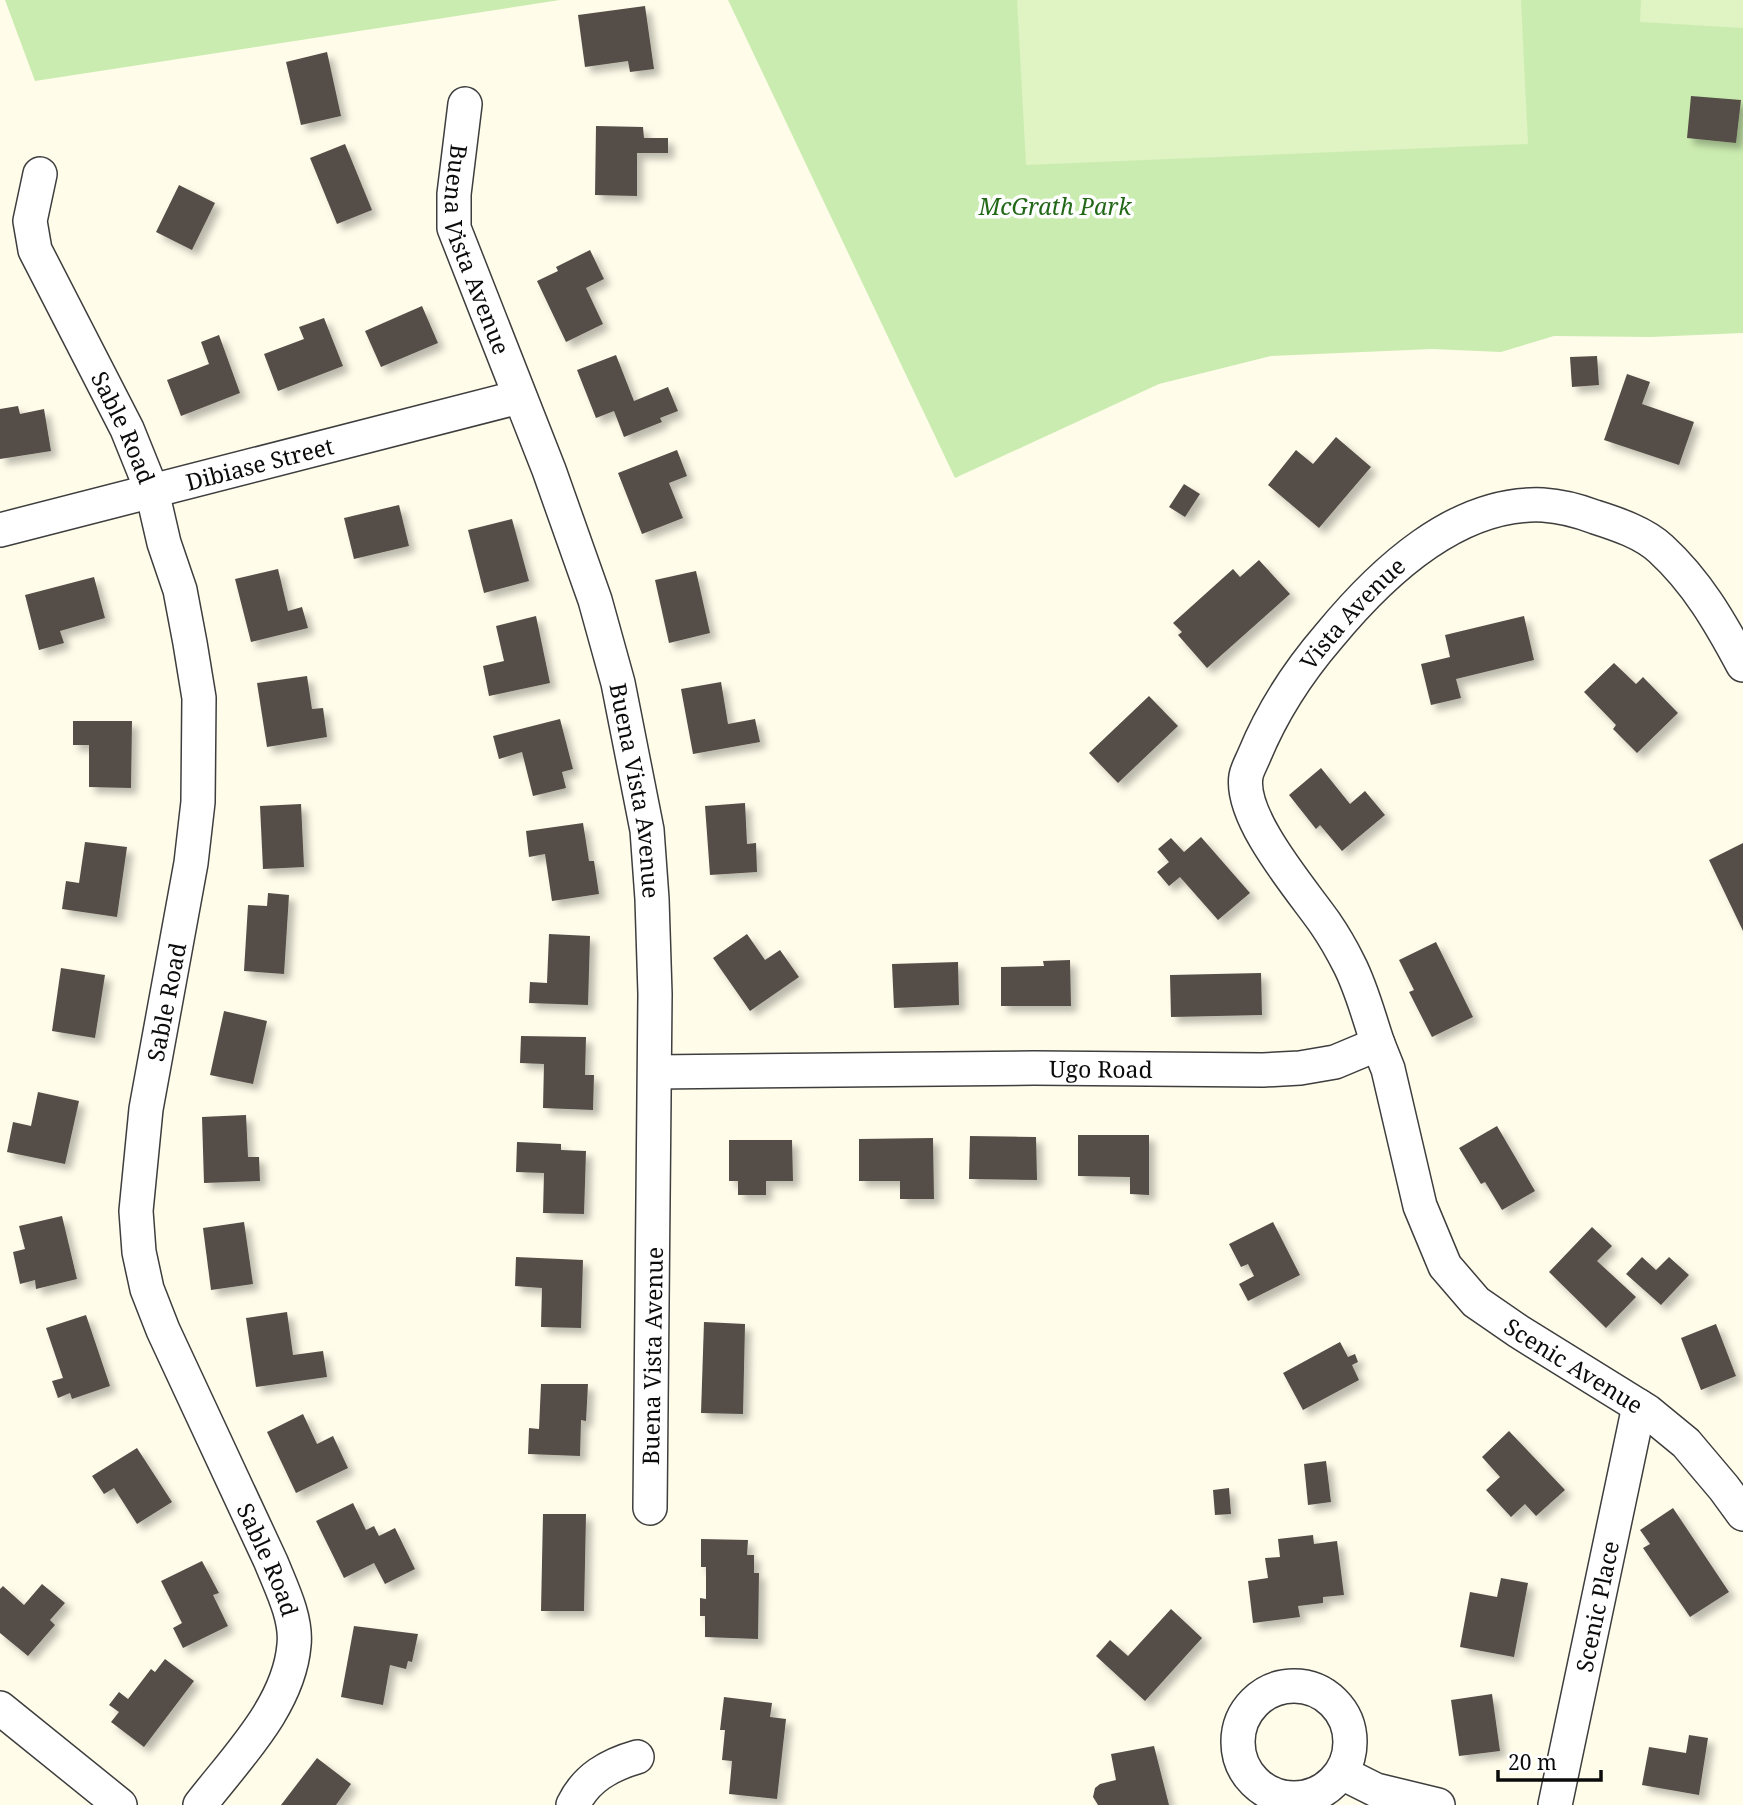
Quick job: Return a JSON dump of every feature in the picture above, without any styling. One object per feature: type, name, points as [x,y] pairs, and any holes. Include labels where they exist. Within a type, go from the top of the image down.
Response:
[{"type":"street","name":"Buena Vista Avenue","points":[[465,104],[454,194],[454,228],[557,491],[595,600],[618,683],[647,830],[652,899],[654,1072],[650,1508]]},
{"type":"street","name":"Sable Road","points":[[40,174],[30,221],[35,250],[127,429],[152,491],[164,543],[180,590],[199,698],[198,802],[191,863],[146,1109],[136,1211],[139,1252],[147,1289],[163,1330],[275,1573],[286,1602],[295,1643],[290,1667],[278,1699],[200,1805]]},
{"type":"street","name":"Dibiase Street","points":[[0,530],[519,397]]},
{"type":"street","name":"Vista Avenue","points":[[1378,1044],[1350,966],[1327,925],[1286,871],[1259,826],[1248,797],[1246,776],[1261,739],[1297,674],[1377,583],[1410,554],[1453,527],[1499,510],[1543,505],[1583,513],[1622,525],[1659,547],[1699,589],[1743,665]]},
{"type":"street","name":"Ugo Road","points":[[654,1072],[1020,1068],[1263,1070],[1335,1062],[1378,1044]]},
{"type":"street","name":"Scenic Avenue","points":[[1378,1044],[1388,1069],[1420,1206],[1445,1266],[1476,1302],[1639,1406],[1686,1443],[1743,1514]]},
{"type":"street","name":"Scenic Place","points":[[1555,1805],[1639,1406]]},
{"type":"street","points":[[0,1708],[120,1805]]},
{"type":"street","points":[[573,1805],[579,1793],[598,1774],[616,1763],[637,1757]]},
{"type":"street","points":[[1342,1773],[1376,1790],[1438,1805]]},
{"type":"green space","points":[[5,0],[560,0],[35,81]]},
{"type":"green space","name":"McGrath Park","points":[[728,0],[1743,0],[1743,333],[1651,337],[1554,336],[1501,352],[1432,349],[1271,356],[1159,384],[955,478]]},
{"type":"green space","points":[[1017,0],[1521,0],[1528,144],[1026,165]]},
{"type":"green space","points":[[1641,0],[1743,0],[1743,28],[1640,22]]},
{"type":"building","points":[[645,6],[654,69],[630,72],[628,61],[585,67],[578,15]]},
{"type":"building","points":[[327,52],[341,116],[301,125],[286,62]]},
{"type":"building","points":[[1691,96],[1741,100],[1736,143],[1687,138]]},
{"type":"building","points":[[596,126],[643,127],[644,138],[668,138],[668,153],[637,153],[637,196],[595,195]]},
{"type":"building","points":[[345,144],[372,210],[337,224],[310,158]]},
{"type":"building","points":[[179,185],[215,203],[192,250],[156,232]]},
{"type":"building","points":[[590,250],[604,279],[586,288],[603,324],[566,342],[537,281],[558,271],[556,267]]},
{"type":"building","points":[[422,306],[438,343],[381,367],[365,331]]},
{"type":"building","points":[[324,318],[343,366],[278,391],[264,354],[304,339],[299,327]]},
{"type":"building","points":[[219,335],[240,393],[181,416],[167,380],[209,364],[201,342]]},
{"type":"building","points":[[616,355],[634,401],[668,387],[678,411],[660,418],[662,422],[624,437],[614,411],[596,418],[577,370]]},
{"type":"building","points":[[1597,356],[1599,385],[1572,387],[1570,357]]},
{"type":"building","points":[[1627,374],[1650,382],[1642,404],[1694,422],[1679,465],[1604,440]]},
{"type":"building","points":[[18,406],[20,414],[44,409],[51,451],[0,459],[0,409]]},
{"type":"building","points":[[1336,437],[1371,467],[1319,528],[1268,485],[1296,450],[1313,464]]},
{"type":"building","points":[[677,450],[687,476],[669,483],[683,518],[642,534],[618,473]]},
{"type":"building","points":[[1184,484],[1200,494],[1185,517],[1169,507]]},
{"type":"building","points":[[399,505],[409,546],[354,559],[344,518]]},
{"type":"building","points":[[512,519],[529,581],[484,593],[468,530]]},
{"type":"building","points":[[1259,560],[1290,594],[1207,668],[1178,635],[1182,632],[1173,623],[1233,569],[1240,577]]},
{"type":"building","points":[[278,569],[288,611],[302,607],[308,628],[251,642],[235,579]]},
{"type":"building","points":[[696,571],[710,633],[669,643],[655,580]]},
{"type":"building","points":[[94,577],[105,618],[60,631],[64,643],[39,650],[25,595]]},
{"type":"building","points":[[536,616],[550,683],[489,696],[483,666],[504,661],[496,626]]},
{"type":"building","points":[[1524,616],[1534,660],[1456,679],[1461,698],[1431,705],[1421,664],[1450,657],[1445,635]]},
{"type":"building","points":[[1614,663],[1636,684],[1643,677],[1678,713],[1637,753],[1613,729],[1616,725],[1584,692]]},
{"type":"building","points":[[307,676],[312,709],[323,708],[327,737],[267,747],[257,683]]},
{"type":"building","points":[[721,682],[728,724],[755,719],[760,742],[693,754],[681,689]]},
{"type":"building","points":[[1149,696],[1178,726],[1118,783],[1089,753]]},
{"type":"building","points":[[560,719],[573,769],[562,772],[566,788],[533,796],[522,752],[499,759],[493,736]]},
{"type":"building","points":[[73,721],[132,721],[131,788],[89,787],[89,745],[73,745]]},
{"type":"building","points":[[1321,768],[1350,804],[1365,791],[1385,815],[1342,851],[1320,825],[1316,829],[1289,795]]},
{"type":"building","points":[[745,803],[747,844],[756,843],[757,872],[710,875],[705,806]]},
{"type":"building","points":[[301,804],[304,867],[263,869],[260,806]]},
{"type":"building","points":[[583,823],[589,861],[594,861],[599,894],[552,901],[545,854],[529,857],[526,831]]},
{"type":"building","points":[[1201,837],[1250,893],[1218,920],[1180,877],[1169,886],[1157,872],[1169,862],[1158,849],[1171,838],[1184,852]]},
{"type":"building","points":[[85,842],[127,847],[117,917],[62,909],[66,881],[79,883]]},
{"type":"building","points":[[1743,843],[1743,931],[1709,860]]},
{"type":"building","points":[[268,893],[289,895],[284,974],[244,971],[248,905],[267,906]]},
{"type":"building","points":[[549,934],[590,936],[588,1005],[529,1003],[530,982],[547,983]]},
{"type":"building","points":[[747,934],[765,960],[780,950],[799,977],[750,1011],[713,958]]},
{"type":"building","points":[[1436,942],[1473,1017],[1432,1037],[1409,992],[1414,990],[1399,960]]},
{"type":"building","points":[[1070,960],[1071,1006],[1001,1006],[1001,967],[1044,966],[1043,961]]},
{"type":"building","points":[[958,962],[959,1005],[894,1008],[892,964]]},
{"type":"building","points":[[61,968],[105,975],[95,1038],[52,1031]]},
{"type":"building","points":[[1261,973],[1262,1015],[1171,1017],[1170,975]]},
{"type":"building","points":[[224,1011],[267,1021],[253,1084],[210,1075]]},
{"type":"building","points":[[521,1036],[586,1037],[585,1075],[594,1075],[593,1110],[543,1108],[544,1064],[520,1063]]},
{"type":"building","points":[[38,1092],[79,1101],[65,1164],[7,1152],[13,1122],[31,1126]]},
{"type":"building","points":[[246,1115],[248,1157],[259,1157],[260,1181],[204,1183],[202,1117]]},
{"type":"building","points":[[1497,1126],[1535,1191],[1502,1210],[1485,1182],[1481,1184],[1459,1148]]},
{"type":"building","points":[[1078,1135],[1149,1135],[1149,1195],[1130,1194],[1130,1177],[1078,1176]]},
{"type":"building","points":[[970,1136],[1036,1137],[1037,1180],[969,1179]]},
{"type":"building","points":[[933,1138],[934,1199],[900,1199],[900,1181],[859,1181],[859,1139]]},
{"type":"building","points":[[729,1140],[792,1140],[793,1181],[766,1181],[766,1195],[738,1195],[738,1181],[729,1181]]},
{"type":"building","points":[[517,1142],[561,1144],[561,1150],[586,1151],[584,1214],[543,1213],[544,1173],[516,1172]]},
{"type":"building","points":[[62,1216],[77,1279],[36,1289],[35,1280],[20,1284],[13,1252],[25,1249],[19,1226]]},
{"type":"building","points":[[244,1222],[253,1284],[211,1290],[203,1228]]},
{"type":"building","points":[[1273,1222],[1300,1275],[1248,1301],[1239,1284],[1254,1276],[1248,1264],[1241,1267],[1229,1244]]},
{"type":"building","points":[[1592,1227],[1612,1246],[1597,1261],[1636,1297],[1606,1328],[1549,1272]]},
{"type":"building","points":[[516,1257],[583,1260],[581,1328],[541,1327],[542,1288],[515,1286]]},
{"type":"building","points":[[1642,1257],[1656,1270],[1669,1257],[1689,1275],[1661,1305],[1626,1274]]},
{"type":"building","points":[[287,1312],[293,1355],[323,1351],[327,1377],[256,1387],[246,1318]]},
{"type":"building","points":[[86,1315],[110,1386],[72,1399],[70,1393],[58,1398],[52,1381],[63,1378],[46,1328]]},
{"type":"building","points":[[704,1322],[745,1324],[743,1414],[701,1413]]},
{"type":"building","points":[[1716,1324],[1736,1376],[1701,1390],[1681,1338]]},
{"type":"building","points":[[1340,1342],[1348,1357],[1355,1354],[1358,1362],[1352,1365],[1359,1380],[1303,1410],[1283,1373]]},
{"type":"building","points":[[541,1384],[588,1384],[586,1421],[581,1420],[580,1456],[528,1454],[529,1428],[539,1429]]},
{"type":"building","points":[[303,1414],[317,1444],[333,1436],[348,1468],[296,1493],[267,1432]]},
{"type":"building","points":[[1509,1431],[1565,1490],[1536,1516],[1525,1504],[1511,1517],[1486,1490],[1500,1477],[1482,1457]]},
{"type":"building","points":[[137,1448],[172,1502],[137,1524],[114,1488],[104,1494],[92,1476]]},
{"type":"building","points":[[1326,1461],[1331,1502],[1308,1505],[1304,1464]]},
{"type":"building","points":[[1229,1488],[1231,1514],[1215,1515],[1213,1490]]},
{"type":"building","points":[[353,1503],[366,1530],[374,1526],[379,1536],[395,1528],[415,1569],[385,1584],[374,1563],[344,1578],[316,1521]]},
{"type":"building","points":[[1673,1508],[1729,1592],[1690,1617],[1643,1548],[1650,1544],[1640,1530]]},
{"type":"building","points":[[543,1514],[586,1514],[584,1611],[541,1611]]},
{"type":"building","points":[[1313,1535],[1314,1544],[1337,1541],[1344,1595],[1323,1597],[1323,1603],[1298,1606],[1300,1617],[1253,1623],[1248,1581],[1268,1578],[1265,1558],[1280,1557],[1278,1539]]},
{"type":"building","points":[[701,1539],[748,1540],[747,1555],[754,1555],[754,1573],[759,1573],[758,1639],[705,1637],[705,1616],[700,1616],[700,1598],[706,1599],[706,1567],[701,1567]]},
{"type":"building","points":[[202,1561],[219,1593],[213,1595],[228,1626],[183,1648],[173,1628],[182,1623],[161,1581]]},
{"type":"building","points":[[1501,1578],[1528,1583],[1514,1657],[1460,1647],[1470,1592],[1497,1597]]},
{"type":"building","points":[[42,1584],[65,1603],[50,1620],[55,1625],[28,1656],[0,1633],[0,1589],[3,1586],[24,1605]]},
{"type":"building","points":[[1171,1609],[1202,1638],[1145,1701],[1096,1656],[1110,1640],[1128,1656]]},
{"type":"building","points":[[354,1626],[418,1634],[412,1662],[408,1661],[406,1669],[390,1665],[383,1705],[341,1697]]},
{"type":"building","points":[[165,1659],[194,1681],[144,1747],[111,1722],[119,1712],[109,1705],[119,1692],[128,1699],[151,1669],[155,1672]]},
{"type":"building","points":[[1492,1694],[1500,1751],[1459,1756],[1451,1700]]},
{"type":"building","points":[[724,1697],[772,1703],[770,1717],[786,1719],[777,1799],[729,1794],[732,1761],[722,1760],[725,1730],[720,1730]]},
{"type":"building","points":[[1689,1735],[1708,1738],[1699,1795],[1642,1785],[1649,1747],[1686,1753]]},
{"type":"building","points":[[1154,1746],[1169,1805],[1098,1805],[1093,1797],[1095,1788],[1116,1780],[1111,1754]]},
{"type":"building","points":[[317,1758],[351,1784],[336,1805],[281,1805]]}]
